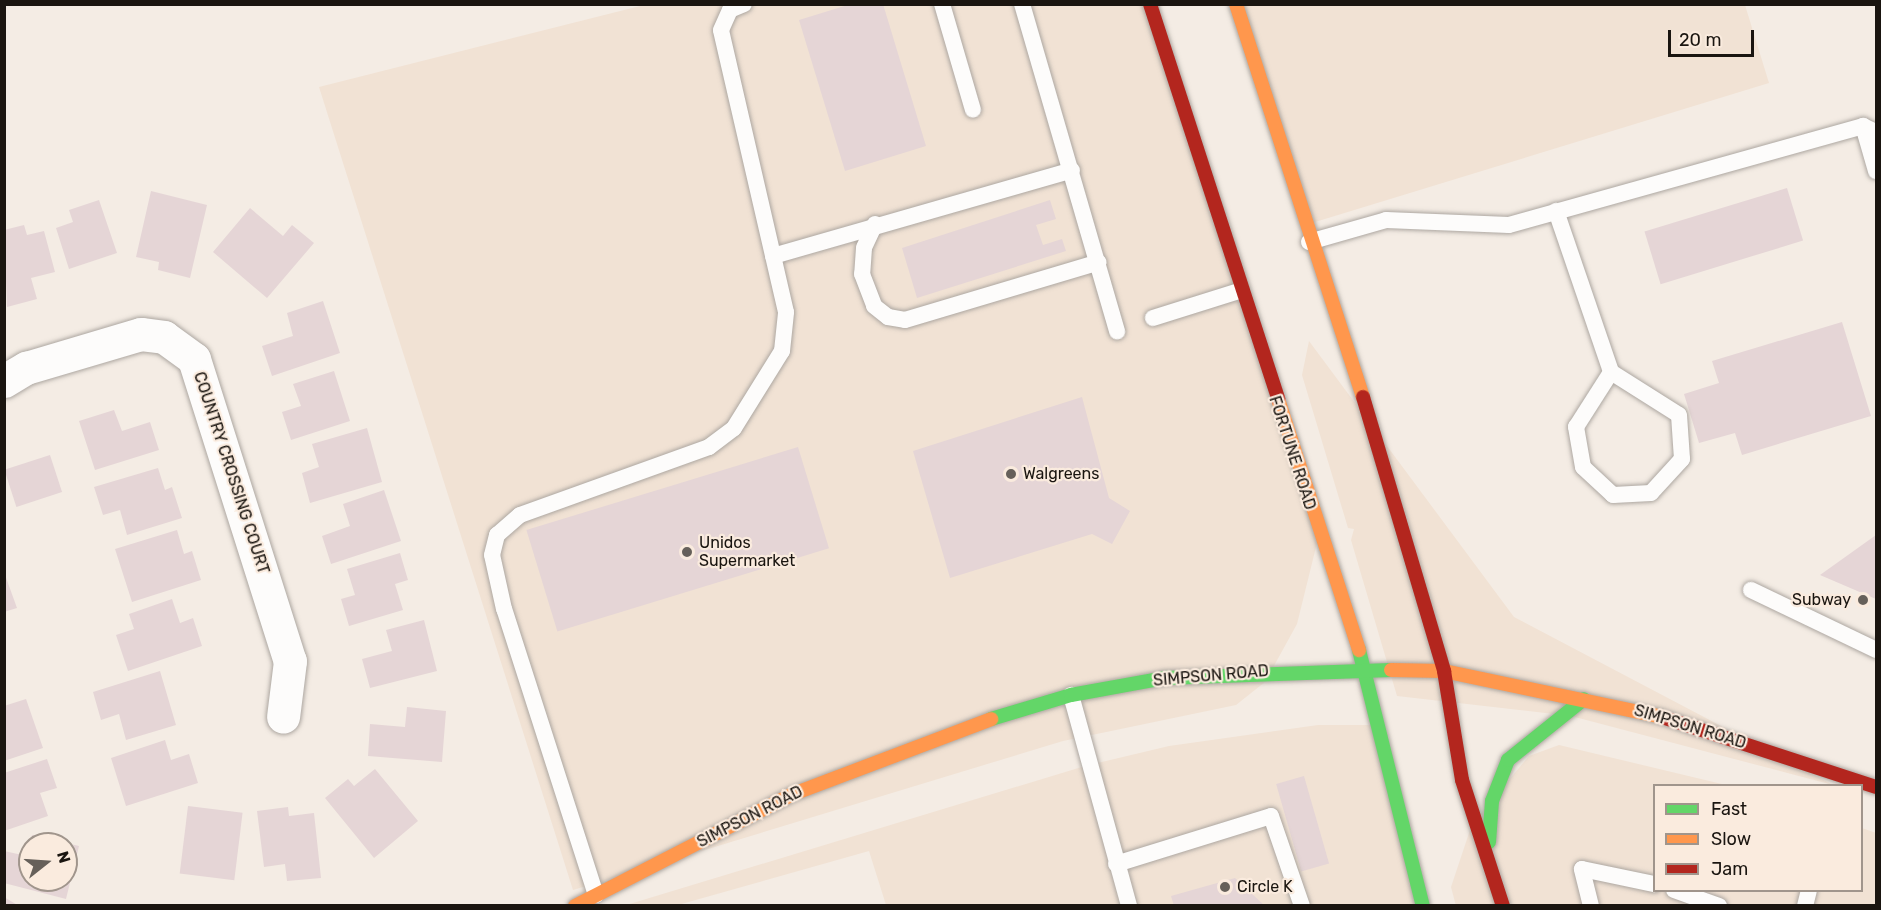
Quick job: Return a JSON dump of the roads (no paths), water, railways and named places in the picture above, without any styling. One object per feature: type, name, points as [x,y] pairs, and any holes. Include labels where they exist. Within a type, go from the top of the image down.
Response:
[{"type":"main road","name":"FORTUNE ROAD","points":[[1150,4],[1239,291],[1365,669],[1423,906]]},
{"type":"main road","points":[[1236,4],[1309,242],[1397,503],[1444,671],[1462,780],[1503,906]]},
{"type":"main road","name":"SIMPSON ROAD","points":[[574,906],[793,794],[952,729],[1071,695],[1165,678],[1365,669],[1444,671],[1638,709],[1827,779],[1858,784]]},
{"type":"main road","points":[[1487,856],[1492,801],[1508,760],[1584,699]]},
{"type":"street","name":"COUNTRY CROSSING COURT","points":[[4,381],[26,368],[141,334],[164,337],[194,359],[290,661],[283,717]]},
{"type":"lane","points":[[596,895],[504,609],[492,555],[497,535],[520,516],[709,447],[734,428],[782,351],[786,312],[721,30],[730,10],[744,4]]},
{"type":"lane","points":[[942,4],[973,110]]},
{"type":"lane","points":[[1022,4],[1099,262],[1117,332]]},
{"type":"lane","points":[[1309,242],[1386,220],[1484,227],[1556,211],[1870,129],[1876,171]]},
{"type":"lane","points":[[773,256],[875,224],[1072,170]]},
{"type":"lane","points":[[1556,211],[1611,372],[1679,416],[1682,459],[1651,493],[1613,495],[1583,467],[1576,427],[1611,372]]},
{"type":"lane","points":[[875,224],[864,248],[862,274],[874,306],[888,317],[905,320],[1099,262]]},
{"type":"lane","points":[[1154,318],[1239,291]]},
{"type":"lane","points":[[1751,590],[1876,650]]},
{"type":"lane","points":[[1071,695],[1129,906]]},
{"type":"lane","points":[[1116,864],[1271,816],[1302,906]]},
{"type":"lane","points":[[1591,906],[1582,869],[1653,884]]},
{"type":"lane","points":[[1677,892],[1719,906]]},
{"type":"place","name":"Walgreens","points":[[1011,474]]},
{"type":"place","name":"Unidos Supermarket","points":[[687,552]]},
{"type":"place","name":"Subway","points":[[1863,600]]},
{"type":"place","name":"Circle K","points":[[1225,887]]}]
